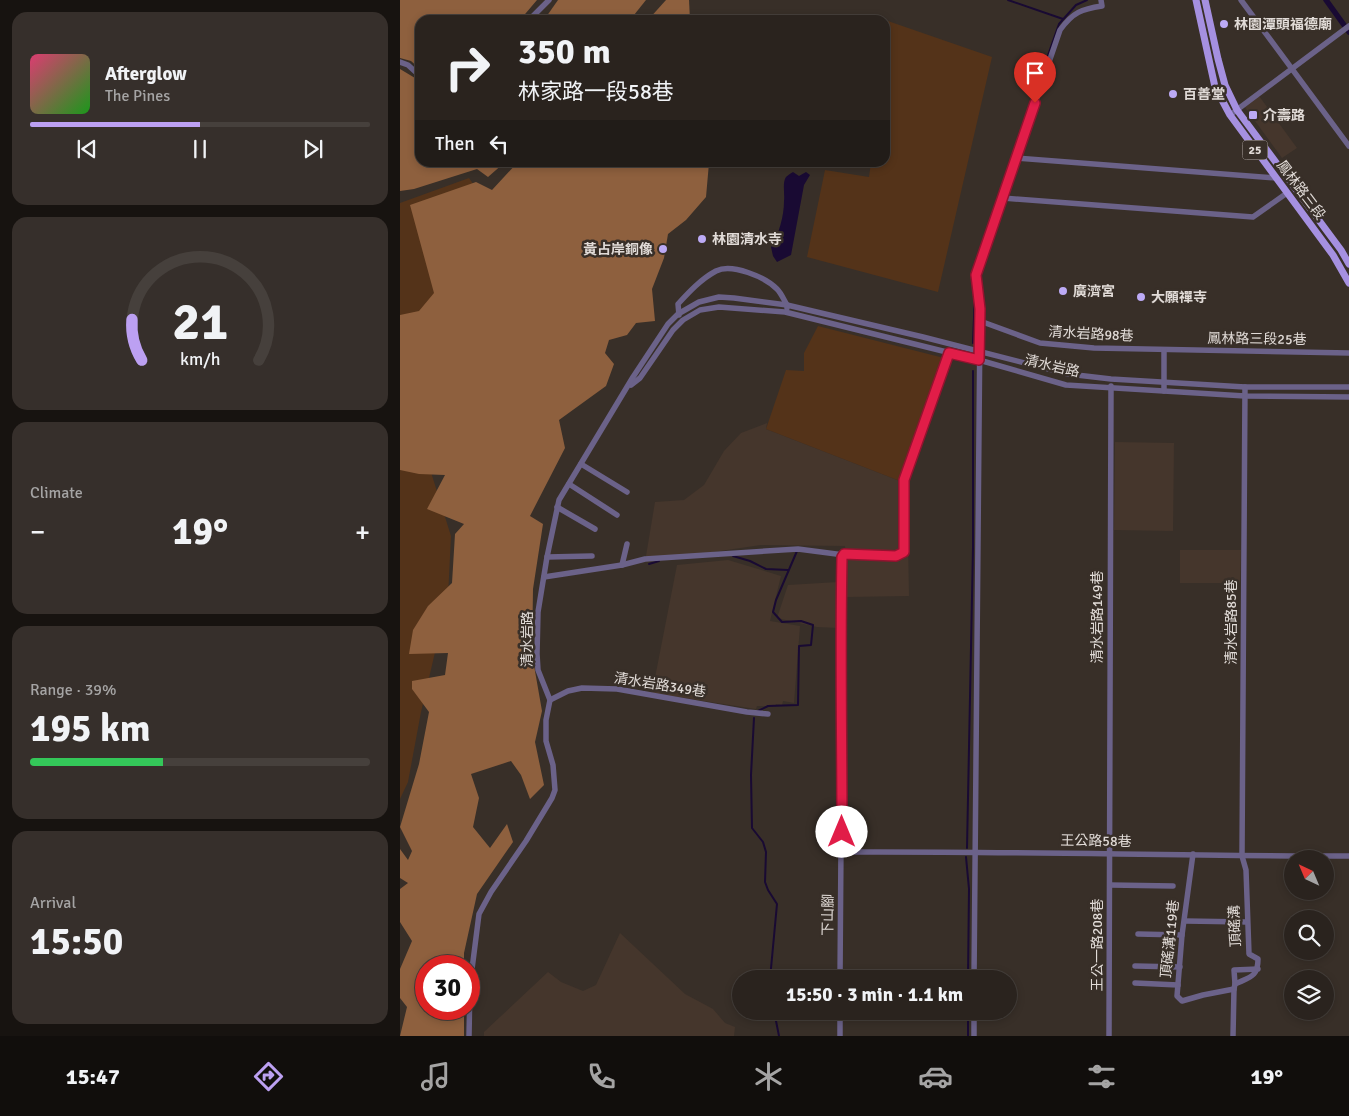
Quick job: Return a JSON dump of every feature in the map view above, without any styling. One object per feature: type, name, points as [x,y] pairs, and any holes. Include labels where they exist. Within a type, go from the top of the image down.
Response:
[{"type":"main road","name":"鳳林路三段","points":[[1196,0],[1215,86],[1230,115],[1333,255],[1349,283]]},
{"type":"main road","name":"鳳林路三段","points":[[1205,0],[1225,84],[1237,110],[1341,250],[1349,264]]},
{"type":"street","points":[[534,15],[549,0]]},
{"type":"street","points":[[974,970],[980,351],[980,321],[976,275],[1060,30],[1066,22],[1082,9],[1102,6],[1101,0]]},
{"type":"street","points":[[1241,0],[1349,146]]},
{"type":"street","points":[[1230,115],[1348,27]]},
{"type":"street","points":[[400,62],[408,65],[415,71]]},
{"type":"street","points":[[1015,158],[1276,178]]},
{"type":"street","points":[[1003,198],[1253,216],[1287,193]]},
{"type":"street","name":"清水岩路","points":[[678,314],[678,304],[696,286],[717,270],[726,268],[754,274],[768,282],[778,290],[787,305]]},
{"type":"street","name":"清水岩路","points":[[550,700],[538,670],[538,612],[559,500],[668,324],[678,314],[699,302],[720,297],[787,305],[1068,374],[1111,379],[1245,387],[1349,387]]},
{"type":"street","points":[[786,312],[787,305]]},
{"type":"street","name":"清水岩路","points":[[628,387],[640,378],[673,330],[683,320],[700,310],[719,307],[786,312],[979,360],[1066,384],[1245,396],[1349,397]]},
{"type":"street","points":[[678,314],[683,320]]},
{"type":"street","name":"清水岩路98巷","points":[[980,321],[1040,343],[1094,348],[1164,350]]},
{"type":"street","points":[[1164,350],[1164,391]]},
{"type":"street","name":"鳳林路三段25巷","points":[[1164,350],[1349,353]]},
{"type":"street","points":[[544,578],[622,565],[645,559],[798,549],[844,554],[896,556],[904,552],[904,480],[949,353]]},
{"type":"street","name":"清水岩路149巷","points":[[1111,379],[1111,854]]},
{"type":"street","name":"清水岩路85巷","points":[[1242,856],[1245,387]]},
{"type":"street","points":[[581,464],[627,492]]},
{"type":"street","points":[[568,484],[617,516]]},
{"type":"street","points":[[557,508],[595,529]]},
{"type":"street","points":[[622,565],[627,544]]},
{"type":"street","name":"下山腳","points":[[840,970],[842,712],[840,622],[842,557],[844,554]]},
{"type":"street","points":[[547,557],[592,556]]},
{"type":"street","name":"清水岩路349巷","points":[[550,700],[568,691],[582,688],[616,688],[747,712],[768,714]]},
{"type":"street","points":[[469,1036],[470,985],[480,914],[491,892],[531,833],[555,790],[553,765],[546,741],[546,720],[550,700]]},
{"type":"street","name":"王公路58巷","points":[[842,852],[975,851],[1349,856]]},
{"type":"street","name":"王公一路208巷","points":[[1109,1036],[1111,854]]},
{"type":"street","name":"頂磘溝119巷","points":[[1193,854],[1182,935],[1177,996],[1182,1002],[1203,994],[1235,987]]},
{"type":"street","name":"頂磘溝","points":[[1242,856],[1246,870],[1249,954],[1258,959],[1258,969]]},
{"type":"street","points":[[1110,885],[1173,886]]},
{"type":"street","points":[[1185,921],[1248,922]]},
{"type":"street","points":[[1138,934],[1182,935]]},
{"type":"street","points":[[1135,966],[1180,967]]},
{"type":"street","points":[[1235,987],[1255,974],[1258,969]]},
{"type":"street","points":[[1233,1036],[1234,970],[1258,969]]},
{"type":"street","points":[[1135,984],[1178,985]]},
{"type":"street","points":[[840,1020],[840,1036]]},
{"type":"street","points":[[974,1020],[974,1036]]},
{"type":"shaded area","points":[[400,0],[537,0],[524,15],[415,15],[415,65],[411,61],[400,58]]},
{"type":"shaded area","points":[[558,0],[646,0],[634,15],[548,15]]},
{"type":"shaded area","points":[[666,0],[689,0],[690,15],[652,15]]},
{"type":"shaded area","points":[[890,22],[992,57],[938,292],[807,257],[825,170],[869,177],[870,167],[890,167]]},
{"type":"shaded area","points":[[400,69],[415,78],[415,167],[499,167],[488,177],[477,169],[414,189],[400,191]]},
{"type":"shaded area","points":[[1259,96],[1297,148],[1282,158],[1244,106]]},
{"type":"shaded area","points":[[513,167],[709,167],[706,197],[686,220],[668,234],[664,258],[652,289],[655,321],[636,323],[627,335],[609,340],[605,353],[614,364],[606,386],[559,420],[565,448],[530,516],[543,524],[533,589],[532,654],[542,711],[535,742],[544,785],[530,799],[521,775],[511,761],[471,774],[479,798],[473,827],[490,848],[507,824],[513,842],[477,894],[464,955],[415,955],[415,1020],[464,1020],[464,1036],[400,1036],[407,1007],[400,998],[400,969],[412,941],[400,922],[400,889],[408,883],[400,878],[400,849],[408,860],[412,851],[400,827],[419,764],[429,712],[412,689],[412,681],[445,675],[448,653],[409,654],[413,630],[428,606],[452,583],[455,534],[464,524],[427,509],[445,475],[419,474],[400,470],[400,315],[419,311],[434,293],[410,205],[476,182],[492,190]]},
{"type":"shaded area","points":[[793,172],[799,176],[806,172],[810,175],[804,185],[791,255],[777,262],[771,247],[779,231],[782,219],[785,179]]},
{"type":"shaded area","points":[[469,178],[483,198],[458,311],[400,322],[400,203]]},
{"type":"shaded area","points":[[818,326],[944,358],[900,481],[766,429],[786,370],[804,371],[804,353]]},
{"type":"shaded area","points":[[767,423],[766,429],[900,481],[907,488],[909,596],[847,597],[845,546],[761,545],[645,562],[655,502],[684,500],[704,485],[724,451],[741,433]]},
{"type":"shaded area","points":[[1115,442],[1174,443],[1173,531],[1114,530]]},
{"type":"shaded area","points":[[400,468],[430,469],[451,536],[448,597],[421,712],[408,782],[400,799]]},
{"type":"shaded area","points":[[1180,550],[1241,550],[1240,583],[1180,583]]},
{"type":"shaded area","points":[[728,560],[781,576],[770,621],[800,626],[794,703],[783,701],[782,705],[757,706],[756,709],[652,693],[677,565]]},
{"type":"shaded area","points":[[838,582],[839,628],[817,627],[777,618],[788,585]]},
{"type":"shaded area","points":[[620,933],[685,994],[713,1009],[725,1023],[735,1027],[734,1036],[484,1036],[484,1032],[548,972],[561,982],[583,991],[596,985]]},
{"type":"waterway","points":[[1008,0],[1063,19]]},
{"type":"waterway","points":[[1013,155],[1059,24],[1076,5],[1087,0]]},
{"type":"waterway","points":[[1326,0],[1349,32]]},
{"type":"waterway","points":[[995,210],[1011,163]]},
{"type":"waterway","points":[[973,343],[975,293]]},
{"type":"waterway","points":[[967,848],[973,548],[973,371]]},
{"type":"waterway","points":[[758,711],[768,706],[798,705],[799,646],[811,645],[813,625],[801,621],[782,622],[773,612],[776,600],[797,551]]},
{"type":"waterway","points":[[733,556],[750,561],[766,569],[788,570]]},
{"type":"waterway","points":[[649,564],[659,561]]},
{"type":"waterway","points":[[754,718],[751,775],[752,828],[763,842],[766,852],[765,882],[777,904],[771,970]]},
{"type":"waterway","points":[[966,857],[969,889],[968,970]]},
{"type":"waterway","points":[[776,1020],[779,1036]]},
{"type":"waterway","points":[[968,1020],[968,1036]]},
{"type":"place","name":"林園潭頭福德廟","points":[[1224,24]]},
{"type":"place","name":"百善堂","points":[[1173,94]]},
{"type":"place","name":"介壽路","points":[[1253,115]]},
{"type":"place","name":"林園清水寺","points":[[702,239]]},
{"type":"place","name":"黃占岸銅像","points":[[663,249]]},
{"type":"place","name":"廣濟宮","points":[[1063,291]]},
{"type":"place","name":"大願禪寺","points":[[1141,297]]},
{"type":"route","points":[[842,832],[840,622],[842,557],[844,554],[896,556],[904,552],[904,480],[949,353],[979,360],[980,309],[976,275],[1000,210],[1015,158],[1035,103]]}]
